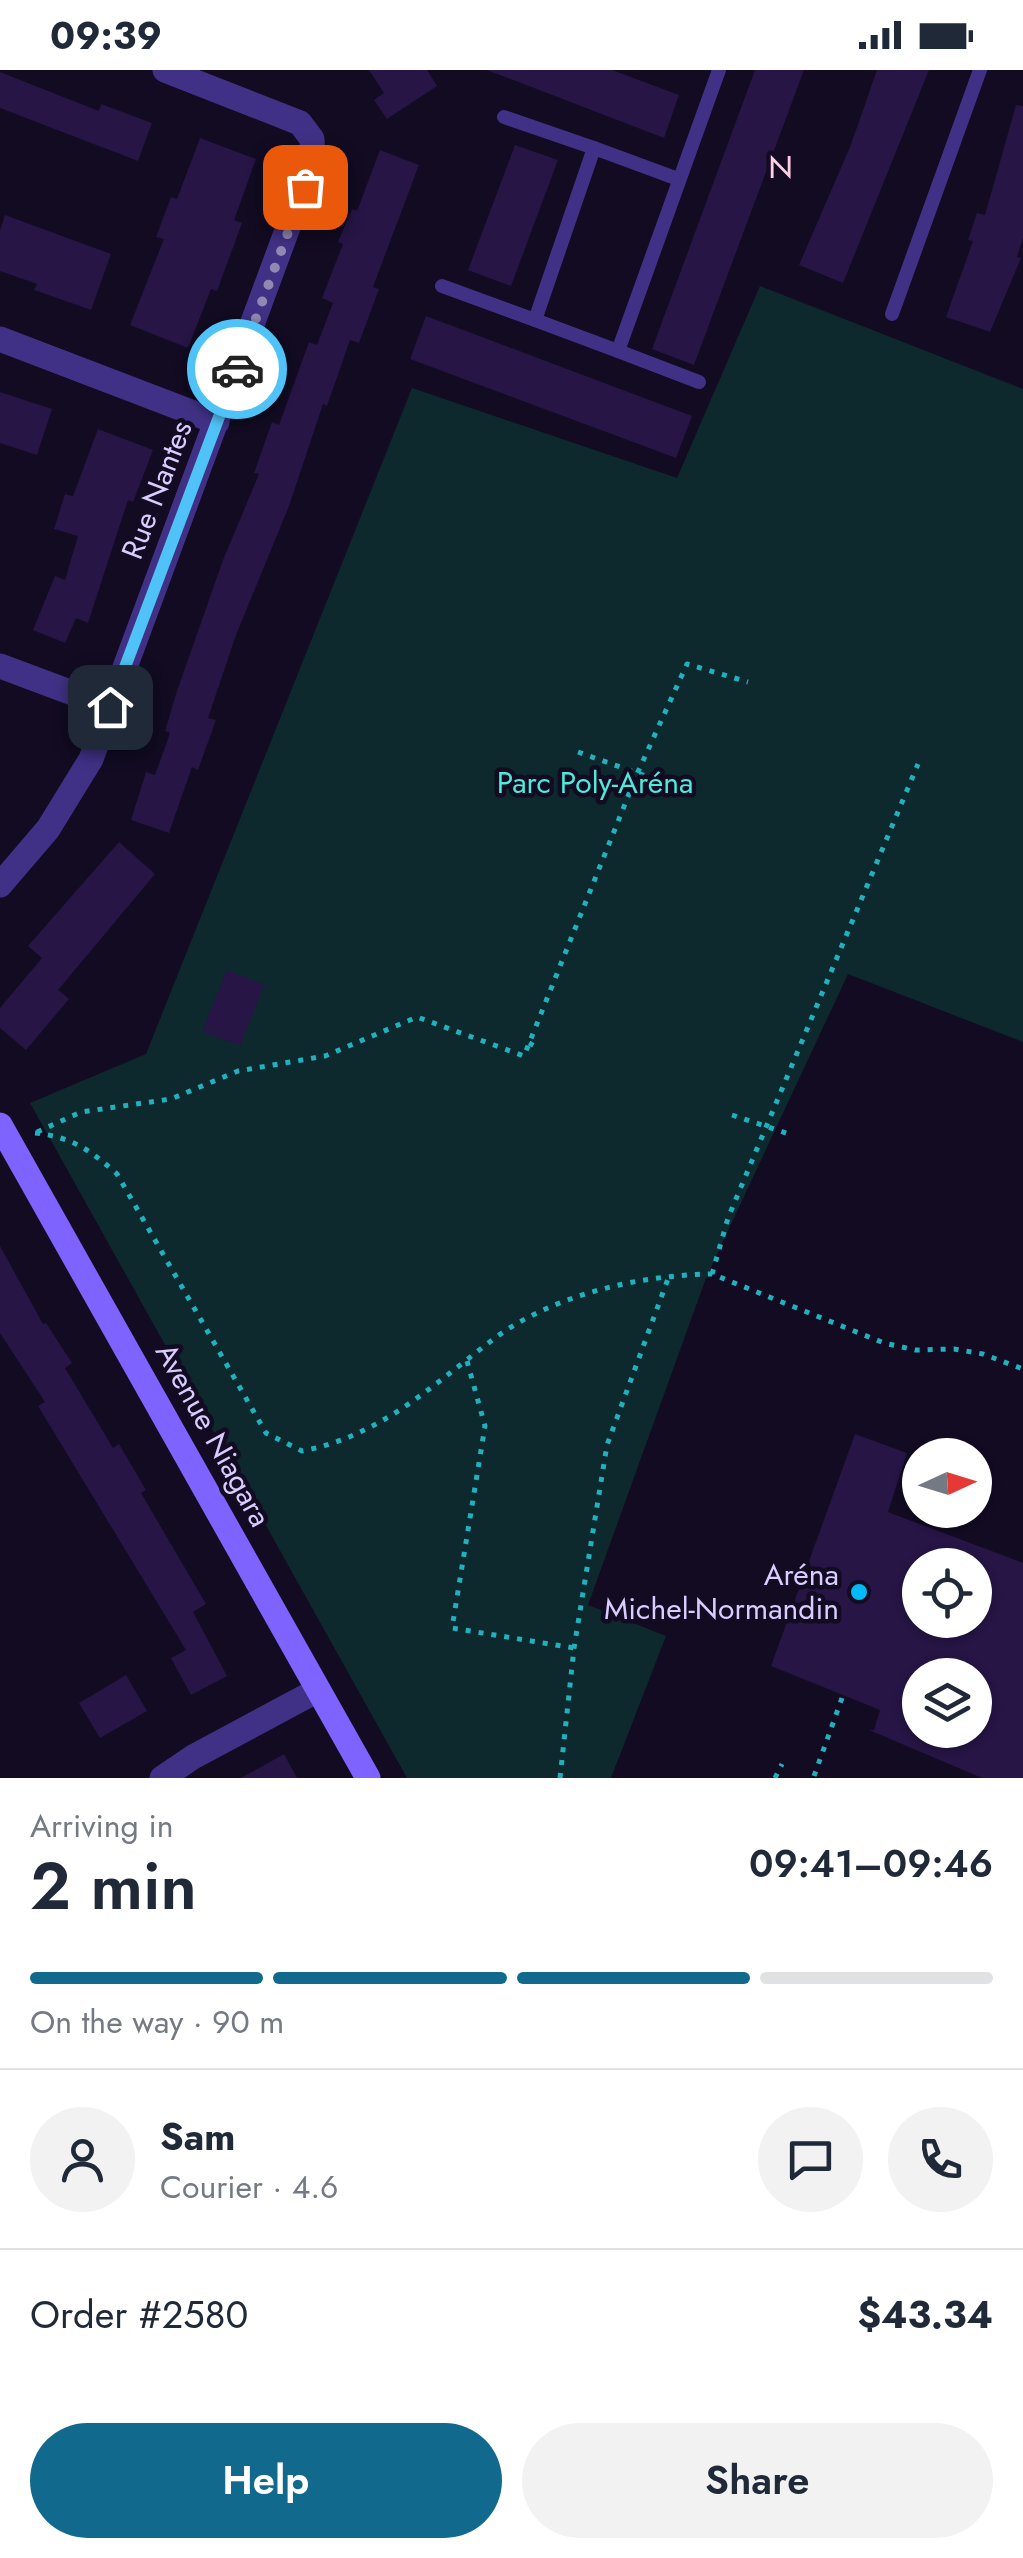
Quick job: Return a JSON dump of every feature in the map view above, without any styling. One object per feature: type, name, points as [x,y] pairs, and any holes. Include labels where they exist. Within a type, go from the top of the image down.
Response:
[{"type":"street","name":"Rue Nantes","points":[[0,885],[72,795],[91,758],[313,160],[312,139],[300,122],[165,70]]},
{"type":"street","points":[[0,339],[218,422]]},
{"type":"street","points":[[0,666],[110,707]]},
{"type":"street","name":"Avenue Niagara","points":[[0,1124],[368,1778]]},
{"type":"street","points":[[162,1778],[318,1690]]},
{"type":"lane","points":[[618,351],[719,70]]},
{"type":"lane","points":[[892,314],[980,70]]},
{"type":"lane","points":[[504,117],[678,179]]},
{"type":"lane","points":[[535,320],[594,148]]},
{"type":"lane","points":[[442,286],[699,382]]},
{"type":"path","points":[[748,682],[687,664],[637,774],[524,1056],[417,1017],[325,1056],[238,1071],[172,1099],[81,1112],[35,1133],[64,1136],[86,1147],[118,1174],[266,1433],[289,1447],[302,1450],[345,1438],[402,1410],[510,1328],[546,1310],[579,1297],[669,1276],[712,1274],[884,1342],[915,1350],[954,1348],[1023,1369]]},
{"type":"path","points":[[578,752],[654,779]]},
{"type":"path","points":[[712,1274],[728,1218],[918,764]]},
{"type":"path","points":[[529,1044],[538,1048]]},
{"type":"path","points":[[732,1114],[789,1134]]},
{"type":"path","points":[[560,1778],[574,1648],[607,1446],[669,1276]]},
{"type":"path","points":[[467,1361],[485,1426],[452,1628],[574,1648]]},
{"type":"path","points":[[814,1776],[842,1698]]},
{"type":"path","points":[[775,1778],[782,1764]]},
{"type":"green space","name":"Parc Poly-Aréna","points":[[760,286],[1023,389],[1023,1042],[848,974],[706,1278],[588,1605],[666,1636],[611,1778],[407,1778],[30,1103],[146,1054],[412,388],[677,478]]},
{"type":"building","points":[[369,70],[427,70],[437,86],[387,119],[374,100],[384,93]]},
{"type":"building","points":[[487,70],[612,70],[679,95],[664,138]]},
{"type":"building","points":[[755,70],[804,70],[694,365],[652,349]]},
{"type":"building","points":[[877,70],[929,70],[843,283],[799,265],[850,147]]},
{"type":"building","points":[[0,72],[99,111],[101,104],[152,123],[138,161],[0,108]]},
{"type":"building","points":[[1016,105],[1023,106],[1023,238],[1017,257],[1021,258],[990,332],[946,317],[973,241],[968,240],[977,213],[985,215]]},
{"type":"building","points":[[200,138],[256,159],[234,220],[242,223],[217,291],[211,289],[188,348],[130,325],[164,239],[156,237],[171,197],[177,199]]},
{"type":"building","points":[[515,145],[558,160],[511,286],[468,270]]},
{"type":"building","points":[[380,150],[419,165],[373,287],[379,289],[359,343],[350,340],[327,406],[323,404],[289,506],[236,635],[208,718],[216,720],[198,770],[192,767],[169,833],[131,820],[146,772],[155,775],[170,733],[165,731],[177,691],[223,560],[259,474],[254,473],[272,422],[279,425],[309,342],[317,345],[333,303],[322,298],[343,244],[338,242],[352,209],[357,211]]},
{"type":"building","points":[[5,215],[111,254],[91,310],[34,290],[37,284],[0,271],[0,230]]},
{"type":"building","points":[[426,316],[692,416],[676,458],[410,359]]},
{"type":"building","points":[[0,392],[52,409],[37,455],[0,443]]},
{"type":"building","points":[[98,429],[153,450],[133,502],[128,500],[88,623],[76,618],[65,643],[33,630],[55,576],[65,580],[78,536],[54,529],[65,494],[73,496]]},
{"type":"building","points":[[119,842],[155,874],[58,990],[69,999],[26,1050],[0,1028],[0,1008],[42,958],[28,946]]},
{"type":"building","points":[[227,970],[264,985],[240,1046],[202,1031]]},
{"type":"building","points":[[0,1246],[43,1324],[46,1323],[72,1363],[65,1368],[113,1448],[119,1444],[146,1490],[141,1493],[206,1604],[193,1612],[227,1676],[191,1695],[171,1658],[186,1650],[38,1406],[45,1402],[0,1333]]},
{"type":"building","name":"Aréna Michel-Normandin","points":[[855,1434],[902,1451],[902,1469],[888,1512],[902,1517],[902,1528],[930,1528],[983,1548],[902,1548],[902,1638],[992,1638],[992,1551],[1023,1563],[1023,1778],[982,1778],[911,1748],[992,1748],[992,1658],[902,1658],[902,1744],[869,1730],[874,1730],[880,1710],[771,1666]]},
{"type":"building","points":[[126,1675],[147,1711],[100,1738],[79,1703]]},
{"type":"building","points":[[284,1754],[297,1778],[241,1778]]},
{"type":"way so far","points":[[237,369],[305,187]]},
{"type":"place","name":"Aréna Michel-Normandin","points":[[859,1592]]},
{"type":"district","name":"N","points":[[782,167]]},
{"type":"route","points":[[110,707],[237,369]]}]
